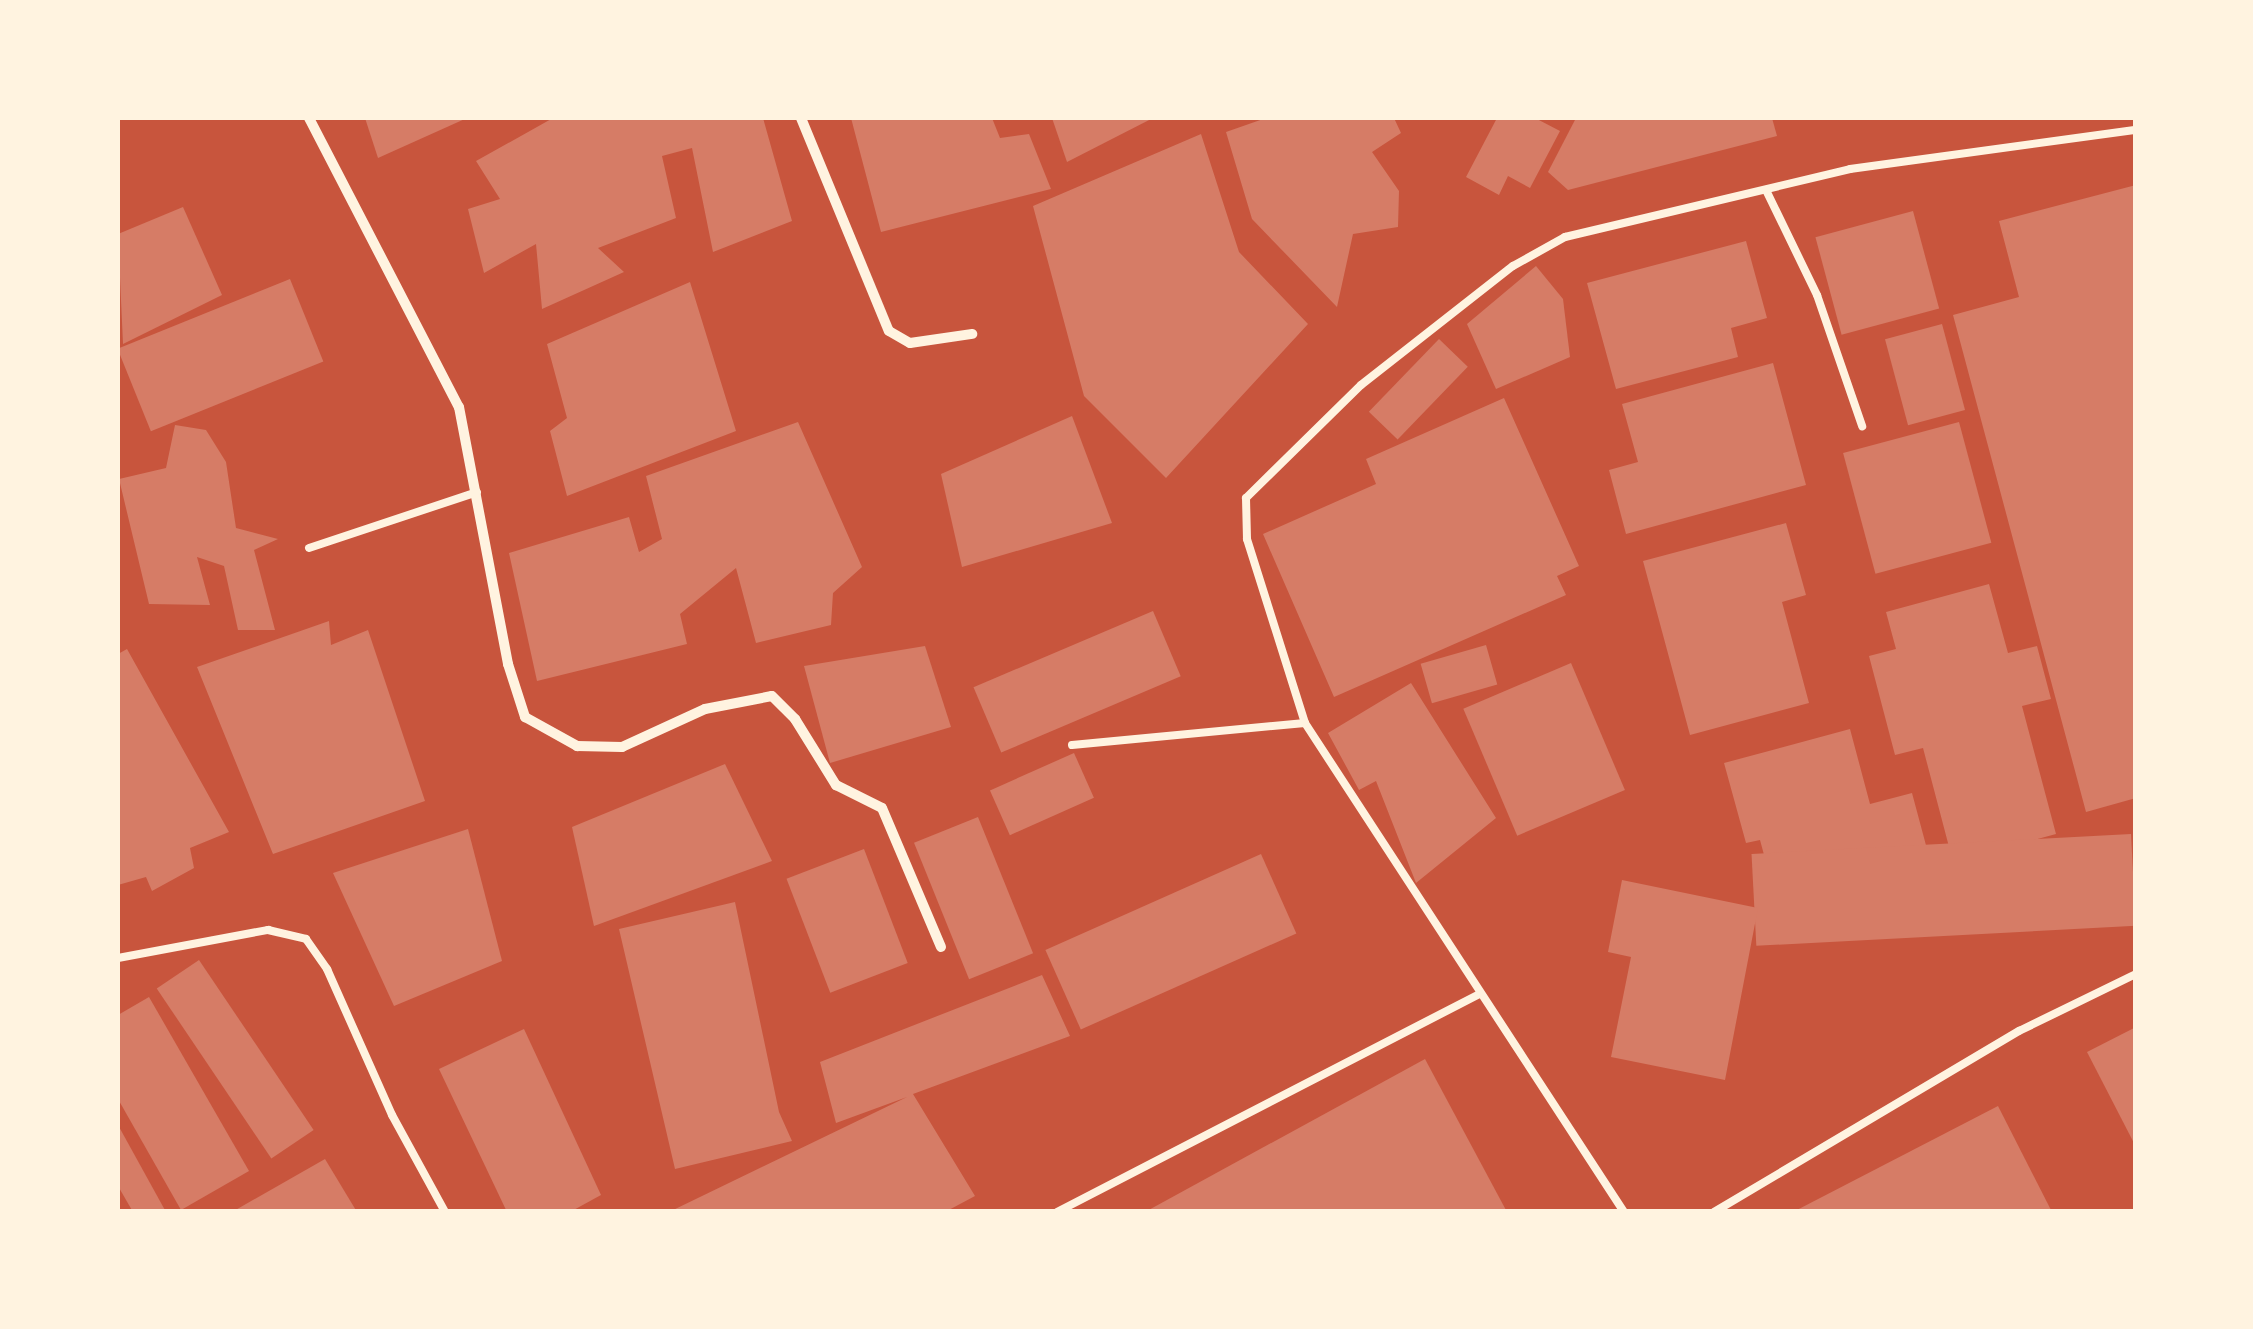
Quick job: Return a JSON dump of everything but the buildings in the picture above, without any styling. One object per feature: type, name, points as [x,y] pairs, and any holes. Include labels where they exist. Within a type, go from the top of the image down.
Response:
[{"type":"street","points":[[309,118],[459,407],[508,664],[525,718],[577,746],[622,747],[705,709],[772,696],[795,719],[836,785],[882,808],[941,947]]},
{"type":"street","points":[[800,118],[889,331],[910,342],[972,334]]},
{"type":"lane","points":[[1624,1212],[1306,723],[1247,539],[1246,498],[1361,385],[1513,266],[1565,238],[1850,169],[2136,130]]},
{"type":"lane","points":[[1766,190],[1817,295],[1862,426]]},
{"type":"lane","points":[[309,548],[477,492]]},
{"type":"lane","points":[[1072,745],[1306,723]]},
{"type":"lane","points":[[118,958],[268,930],[306,939],[328,969],[392,1115],[446,1212]]},
{"type":"lane","points":[[1714,1212],[2020,1031],[2136,974]]},
{"type":"lane","points":[[1057,1212],[1480,994]]}]
